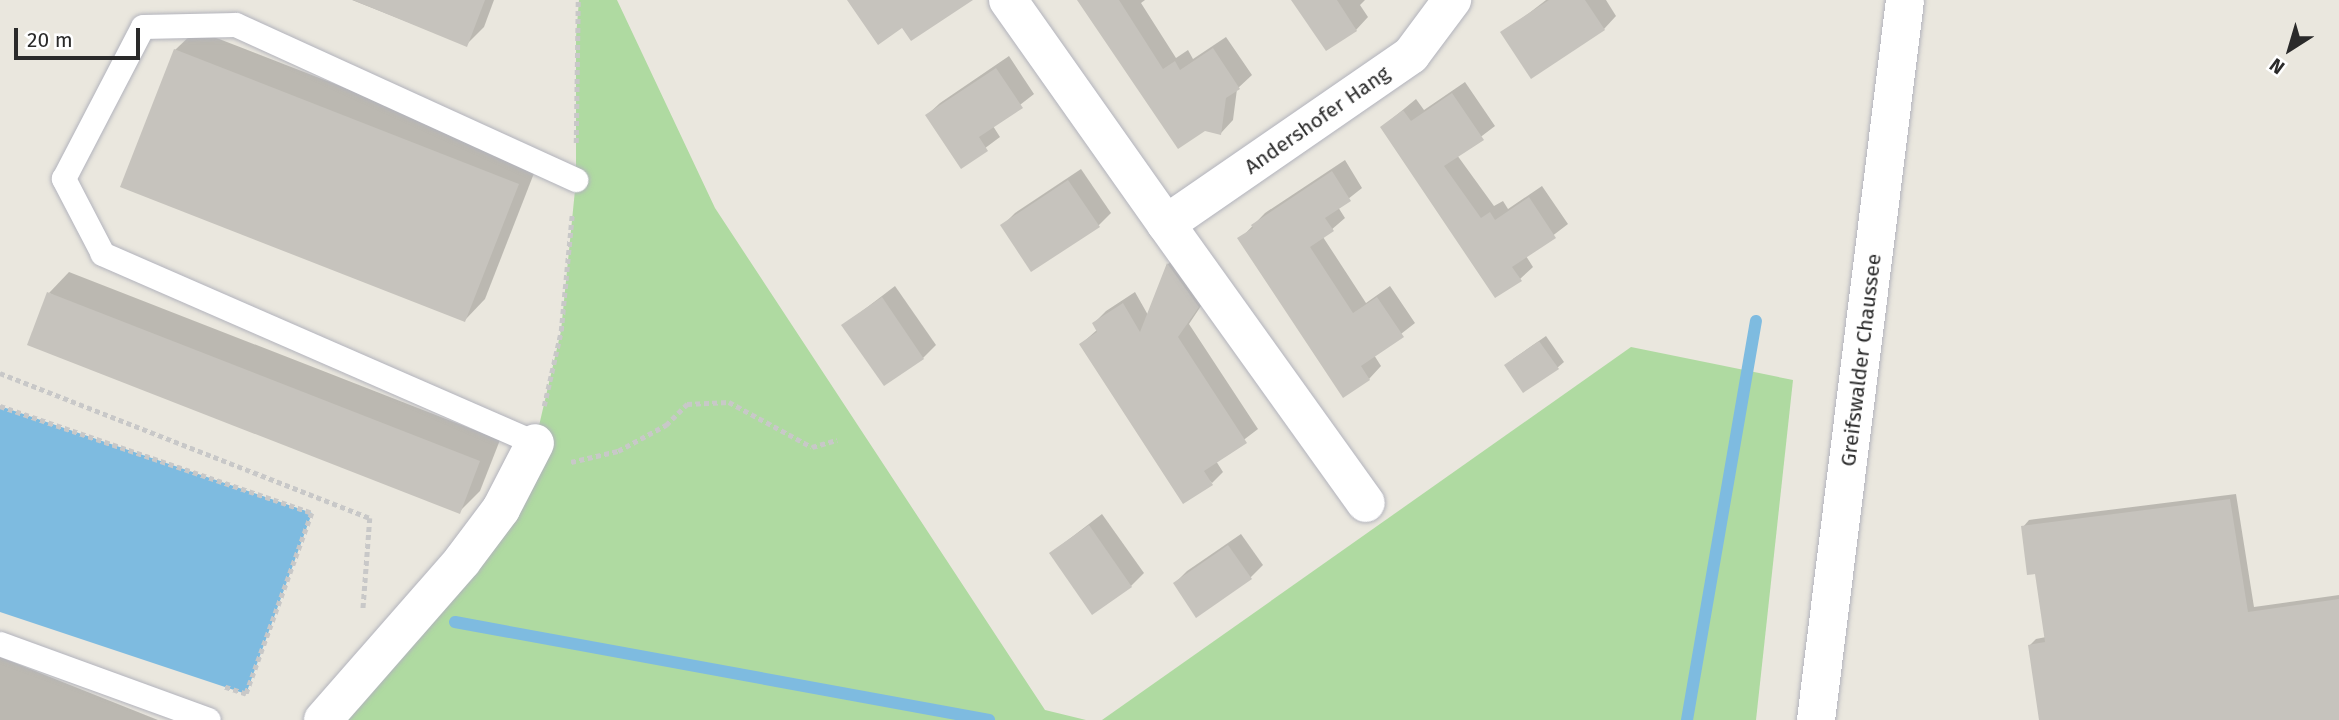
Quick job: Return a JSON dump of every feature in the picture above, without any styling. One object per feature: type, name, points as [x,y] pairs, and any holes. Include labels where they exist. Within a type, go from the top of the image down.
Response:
[{"type":"street","points":[[1008,0],[1366,503]]},
{"type":"street","name":"Andershofer Hang","points":[[1166,224],[1412,55],[1452,0]]},
{"type":"street","name":"Greifswalder Chaussee","points":[[1816,720],[1905,0]]},
{"type":"street","points":[[323,720],[462,561],[501,509],[530,452]]},
{"type":"lane","points":[[530,452],[103,254],[64,179],[143,27],[236,25],[576,180]]},
{"type":"lane","points":[[0,644],[209,720]]},
{"type":"path","points":[[578,0],[576,180],[561,331],[530,452],[557,466],[618,451],[666,425],[687,404],[729,402],[812,447],[837,440]]},
{"type":"path","points":[[0,373],[370,518],[362,620]]},
{"type":"path","points":[[0,406],[312,513],[246,694],[220,685]]},
{"type":"green space","points":[[579,0],[617,0],[715,208],[1045,710],[1086,720],[322,720],[535,443],[561,331],[576,180],[576,37]]},
{"type":"green space","points":[[1631,347],[1793,380],[1756,720],[1102,720]]},
{"type":"water","points":[[0,406],[312,513],[246,694],[0,612]]},
{"type":"building","points":[[353,0],[485,0],[467,47]]},
{"type":"building","points":[[847,0],[973,0],[911,41],[902,28],[878,45]]},
{"type":"building","points":[[1077,0],[1119,0],[1163,69],[1175,61],[1180,70],[1213,48],[1240,89],[1226,98],[1221,135],[1205,131],[1178,149]]},
{"type":"building","points":[[1291,0],[1337,0],[1357,31],[1326,51]]},
{"type":"building","points":[[1549,0],[1585,0],[1605,30],[1531,79],[1500,32]]},
{"type":"building","points":[[174,49],[519,184],[465,322],[120,187]]},
{"type":"building","points":[[996,68],[1023,108],[979,137],[988,151],[961,169],[925,115]]},
{"type":"building","points":[[1452,93],[1484,140],[1444,166],[1481,218],[1490,212],[1495,220],[1529,197],[1556,238],[1512,267],[1522,281],[1495,298],[1380,127],[1403,110],[1411,121]]},
{"type":"building","points":[[1332,171],[1351,201],[1325,218],[1334,231],[1310,247],[1353,313],[1377,297],[1404,337],[1361,366],[1370,380],[1343,398],[1237,238],[1253,228],[1251,225]]},
{"type":"building","points":[[1068,180],[1100,227],[1031,272],[1000,225]]},
{"type":"building","points":[[1167,263],[1199,307],[1178,337],[1247,443],[1204,471],[1213,485],[1183,504],[1079,344],[1097,332],[1092,323],[1123,303],[1140,332]]},
{"type":"building","points":[[47,292],[480,461],[460,514],[27,345]]},
{"type":"building","points":[[882,297],[924,359],[884,386],[841,325]]},
{"type":"building","points":[[1539,341],[1559,369],[1523,393],[1504,365]]},
{"type":"building","points":[[2230,499],[2248,612],[2339,599],[2339,720],[2039,720],[2028,645],[2045,642],[2035,574],[2027,575],[2021,526]]},
{"type":"building","points":[[1089,525],[1132,587],[1092,615],[1049,553]]},
{"type":"building","points":[[1228,545],[1252,579],[1196,618],[1173,583]]},
{"type":"waterway","points":[[1687,720],[1756,321]]},
{"type":"waterway","points":[[455,622],[989,720]]}]
